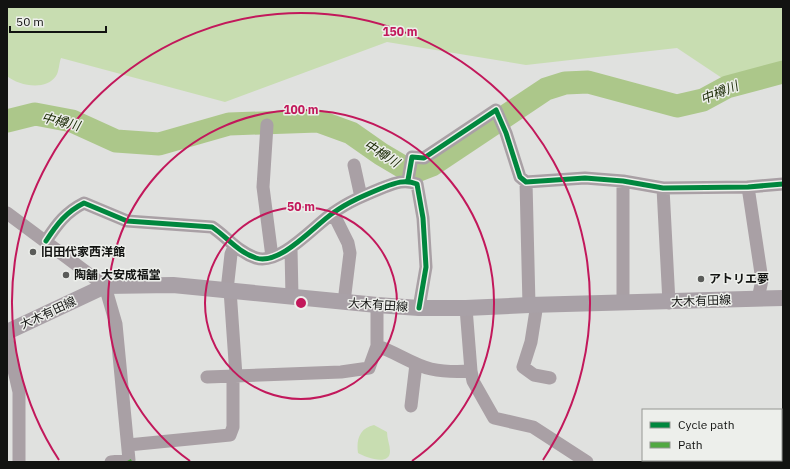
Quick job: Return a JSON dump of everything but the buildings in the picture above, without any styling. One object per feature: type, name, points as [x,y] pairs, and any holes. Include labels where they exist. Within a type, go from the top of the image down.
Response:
[{"type":"main road","name":"大木有田線","points":[[7,332],[105,286],[173,285],[419,308],[466,308],[533,304],[669,303],[783,298]]},
{"type":"street","points":[[46,241],[60,220],[70,210],[84,203],[127,221],[212,227],[221,232],[234,247],[257,259],[272,258],[291,248],[333,212],[361,196],[399,182],[409,173],[412,158],[424,158],[497,111],[506,133],[520,177],[526,182],[570,178],[623,181],[663,188],[748,187],[783,184]]},
{"type":"street","points":[[267,125],[263,186],[272,258]]},
{"type":"street","points":[[354,165],[361,196]]},
{"type":"street","points":[[409,173],[417,184],[422,218],[426,267],[419,308]]},
{"type":"street","points":[[623,181],[624,303]]},
{"type":"street","points":[[526,182],[533,304],[531,342],[523,366],[534,375],[550,378]]},
{"type":"street","points":[[748,187],[762,280],[758,299]]},
{"type":"street","points":[[663,188],[669,303]]},
{"type":"street","points":[[333,212],[348,243],[350,253],[344,302]]},
{"type":"street","points":[[7,213],[105,286],[116,324],[130,460],[111,462]]},
{"type":"street","points":[[128,445],[230,434],[233,427],[234,377],[228,290],[230,254],[234,247]]},
{"type":"street","points":[[291,248],[292,297]]},
{"type":"street","points":[[207,376],[234,377],[290,372],[341,372],[369,368],[377,346],[377,305]]},
{"type":"street","points":[[466,308],[473,381],[494,418],[534,427],[587,462]]},
{"type":"street","points":[[7,340],[19,392],[19,462]]},
{"type":"street","points":[[377,346],[394,352],[416,364],[430,369],[451,372],[471,371]]},
{"type":"street","points":[[411,406],[416,364]]},
{"type":"green space","points":[[7,7],[783,7],[783,79],[731,84],[677,48],[526,65],[387,42],[225,102],[61,58],[57,74],[52,81],[46,84],[32,85],[18,82],[7,76]]},
{"type":"green space","points":[[374,425],[387,432],[390,451],[389,456],[386,459],[377,460],[358,453],[358,439],[362,431],[369,426]]},
{"type":"waterway","name":"中樽川","points":[[7,121],[35,114],[72,121],[116,141],[159,144],[229,124],[318,121],[351,133],[403,167],[419,170],[432,165],[546,89],[565,83],[588,82],[677,106],[703,100],[727,87],[783,72]]},
{"type":"cycle path","points":[[408,180],[412,157],[424,158],[496,110],[506,133],[520,177],[526,182],[585,178],[623,181],[663,188],[748,187],[783,184]]},
{"type":"cycle path","points":[[46,241],[62,219],[72,210],[84,203],[127,221],[212,227],[244,252],[256,258],[265,259],[276,256],[297,243],[333,213],[351,202],[395,183],[408,182],[417,184],[423,218],[426,267],[419,308]]},
{"type":"place","name":"旧田代家西洋館","points":[[33,252]]},
{"type":"place","name":"陶舗 大安成福堂","points":[[66,275]]},
{"type":"place","name":"アトリエ夢","points":[[701,279]]}]
